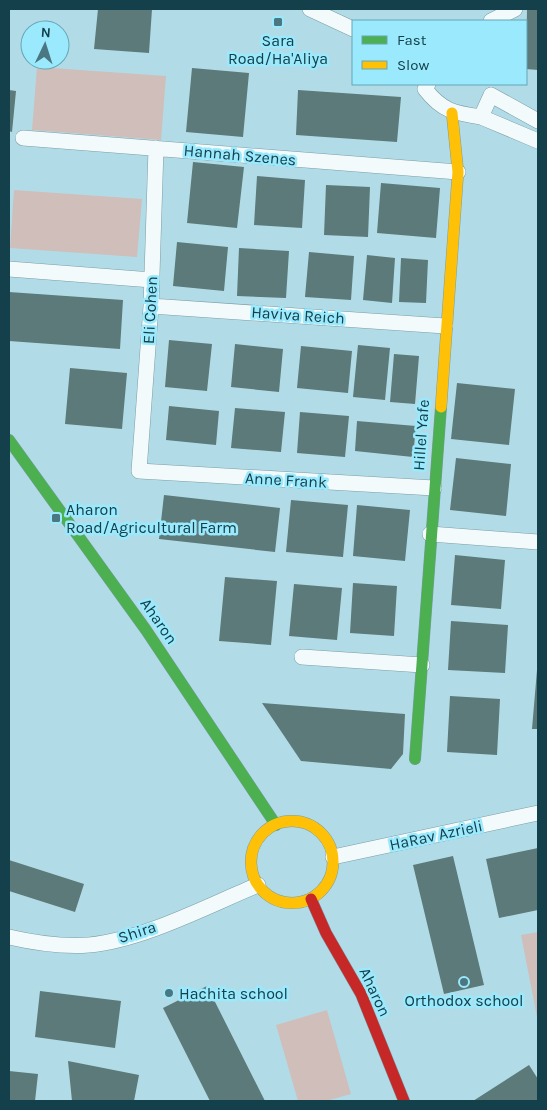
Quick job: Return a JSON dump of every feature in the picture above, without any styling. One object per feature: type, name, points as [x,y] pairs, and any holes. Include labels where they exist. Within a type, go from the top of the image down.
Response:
[{"type":"street","points":[[310,9],[352,29]]},
{"type":"street","points":[[493,20],[515,9]]},
{"type":"street","points":[[427,85],[425,89],[433,99],[452,113],[480,117],[538,140]]},
{"type":"street","points":[[480,117],[488,89],[538,121]]},
{"type":"street","name":"Hillel Yafe","points":[[415,759],[445,326],[458,172],[452,113]]},
{"type":"street","name":"Hannah Szenes","points":[[22,138],[458,172]]},
{"type":"street","name":"Eli Cohen","points":[[139,471],[151,306],[156,148]]},
{"type":"street","points":[[9,269],[152,280]]},
{"type":"street","name":"Haviva Reich","points":[[151,306],[445,326]]},
{"type":"street","name":"Aharon","points":[[9,440],[146,630],[276,825]]},
{"type":"street","name":"Anne Frank","points":[[139,471],[434,488]]},
{"type":"street","points":[[430,534],[538,542]]},
{"type":"street","points":[[302,657],[422,665]]},
{"type":"street","name":"HaRav Azrieli","points":[[334,858],[538,813]]},
{"type":"street","points":[[288,822],[301,822],[313,827],[323,835],[330,845],[334,858],[329,882],[321,892],[311,899],[300,903],[276,900],[258,885],[252,872],[252,858],[256,844],[264,832],[276,825],[288,822]]},
{"type":"street","name":"Shira","points":[[9,937],[55,946],[89,945],[135,935],[258,885]]},
{"type":"street","name":"Aharon","points":[[311,899],[326,933],[360,994],[404,1101]]},
{"type":"shaded area","points":[[70,69],[166,76],[161,140],[32,130],[37,70]]},
{"type":"shaded area","points":[[14,190],[142,199],[137,257],[10,248]]},
{"type":"shaded area","points":[[538,932],[538,1017],[537,1017],[521,935]]},
{"type":"shaded area","points":[[327,1010],[351,1094],[326,1101],[298,1101],[276,1025]]},
{"type":"building","points":[[98,9],[152,9],[149,53],[94,49]]},
{"type":"building","points":[[527,9],[538,9],[538,70],[527,69]]},
{"type":"building","points":[[192,68],[249,73],[243,137],[186,132]]},
{"type":"building","points":[[9,90],[16,91],[12,132],[9,131]]},
{"type":"building","points":[[298,90],[401,97],[397,142],[296,135]]},
{"type":"building","points":[[193,162],[244,167],[237,228],[187,223]]},
{"type":"building","points":[[257,176],[305,180],[302,228],[254,225]]},
{"type":"building","points":[[381,183],[440,188],[436,238],[377,233]]},
{"type":"building","points":[[326,185],[370,187],[368,237],[324,235]]},
{"type":"building","points":[[177,242],[228,247],[224,291],[173,286]]},
{"type":"building","points":[[239,248],[289,251],[286,298],[237,296]]},
{"type":"building","points":[[309,252],[354,256],[351,300],[305,297]]},
{"type":"building","points":[[367,255],[395,258],[392,303],[363,300]]},
{"type":"building","points":[[401,258],[428,260],[426,303],[399,302]]},
{"type":"building","points":[[9,292],[123,300],[120,349],[9,341]]},
{"type":"building","points":[[169,340],[212,344],[207,391],[165,387]]},
{"type":"building","points":[[235,344],[283,349],[279,392],[231,387]]},
{"type":"building","points":[[358,345],[390,348],[385,400],[353,397]]},
{"type":"building","points":[[301,346],[352,351],[348,393],[297,388]]},
{"type":"building","points":[[394,354],[419,356],[415,404],[390,402]]},
{"type":"building","points":[[70,368],[127,373],[122,429],[65,424]]},
{"type":"building","points":[[457,383],[515,389],[509,445],[451,439]]},
{"type":"building","points":[[169,406],[219,411],[216,445],[166,440]]},
{"type":"building","points":[[235,408],[285,412],[281,452],[231,448]]},
{"type":"building","points":[[300,412],[349,416],[345,457],[297,453]]},
{"type":"building","points":[[357,421],[416,426],[413,457],[355,451]]},
{"type":"building","points":[[456,458],[511,464],[506,516],[450,510]]},
{"type":"building","points":[[164,495],[280,508],[275,552],[159,539]]},
{"type":"building","points":[[291,500],[348,505],[343,557],[286,552]]},
{"type":"building","points":[[357,505],[410,510],[405,561],[353,556]]},
{"type":"building","points":[[455,555],[505,560],[501,609],[451,605]]},
{"type":"building","points":[[225,577],[277,581],[271,645],[219,641]]},
{"type":"building","points":[[353,583],[397,586],[394,636],[350,633]]},
{"type":"building","points":[[294,584],[342,588],[337,640],[289,636]]},
{"type":"building","points":[[451,621],[508,625],[505,673],[448,670]]},
{"type":"building","points":[[537,670],[538,729],[532,729]]},
{"type":"building","points":[[450,696],[500,699],[497,755],[447,752]]},
{"type":"building","points":[[262,703],[405,714],[403,754],[391,769],[301,761]]},
{"type":"building","points":[[538,848],[538,910],[499,918],[486,859]]},
{"type":"building","points":[[453,856],[484,985],[444,994],[413,865]]},
{"type":"building","points":[[9,860],[84,884],[75,912],[9,891]]},
{"type":"building","points":[[207,986],[265,1101],[210,1101],[163,1008]]},
{"type":"building","points":[[40,991],[121,1001],[115,1048],[35,1037]]},
{"type":"building","points":[[68,1061],[139,1075],[134,1101],[72,1101]]},
{"type":"building","points":[[529,1065],[538,1079],[538,1101],[473,1101]]},
{"type":"building","points":[[9,1071],[38,1074],[35,1101],[9,1101]]},
{"type":"traffic: fast","points":[[415,759],[441,407]]},
{"type":"traffic: fast","points":[[9,440],[146,630],[276,825]]},
{"type":"traffic: slow","points":[[441,407],[458,172],[452,113]]},
{"type":"traffic: slow","points":[[292,821],[308,824],[321,833],[330,846],[333,862],[330,878],[321,891],[308,900],[292,903],[276,900],[263,891],[254,878],[251,862],[254,846],[263,833],[276,824],[292,821]]},
{"type":"traffic: jam","points":[[311,899],[326,933],[361,994],[404,1101]]},
{"type":"place","name":"Sara Road/Ha'Aliya","points":[[278,22]]},
{"type":"place","name":"Aharon Road/Agricultural Farm","points":[[56,518]]},
{"type":"place","name":"Orthodox school","points":[[464,982]]},
{"type":"place","name":"Hachita school","points":[[169,993]]}]
